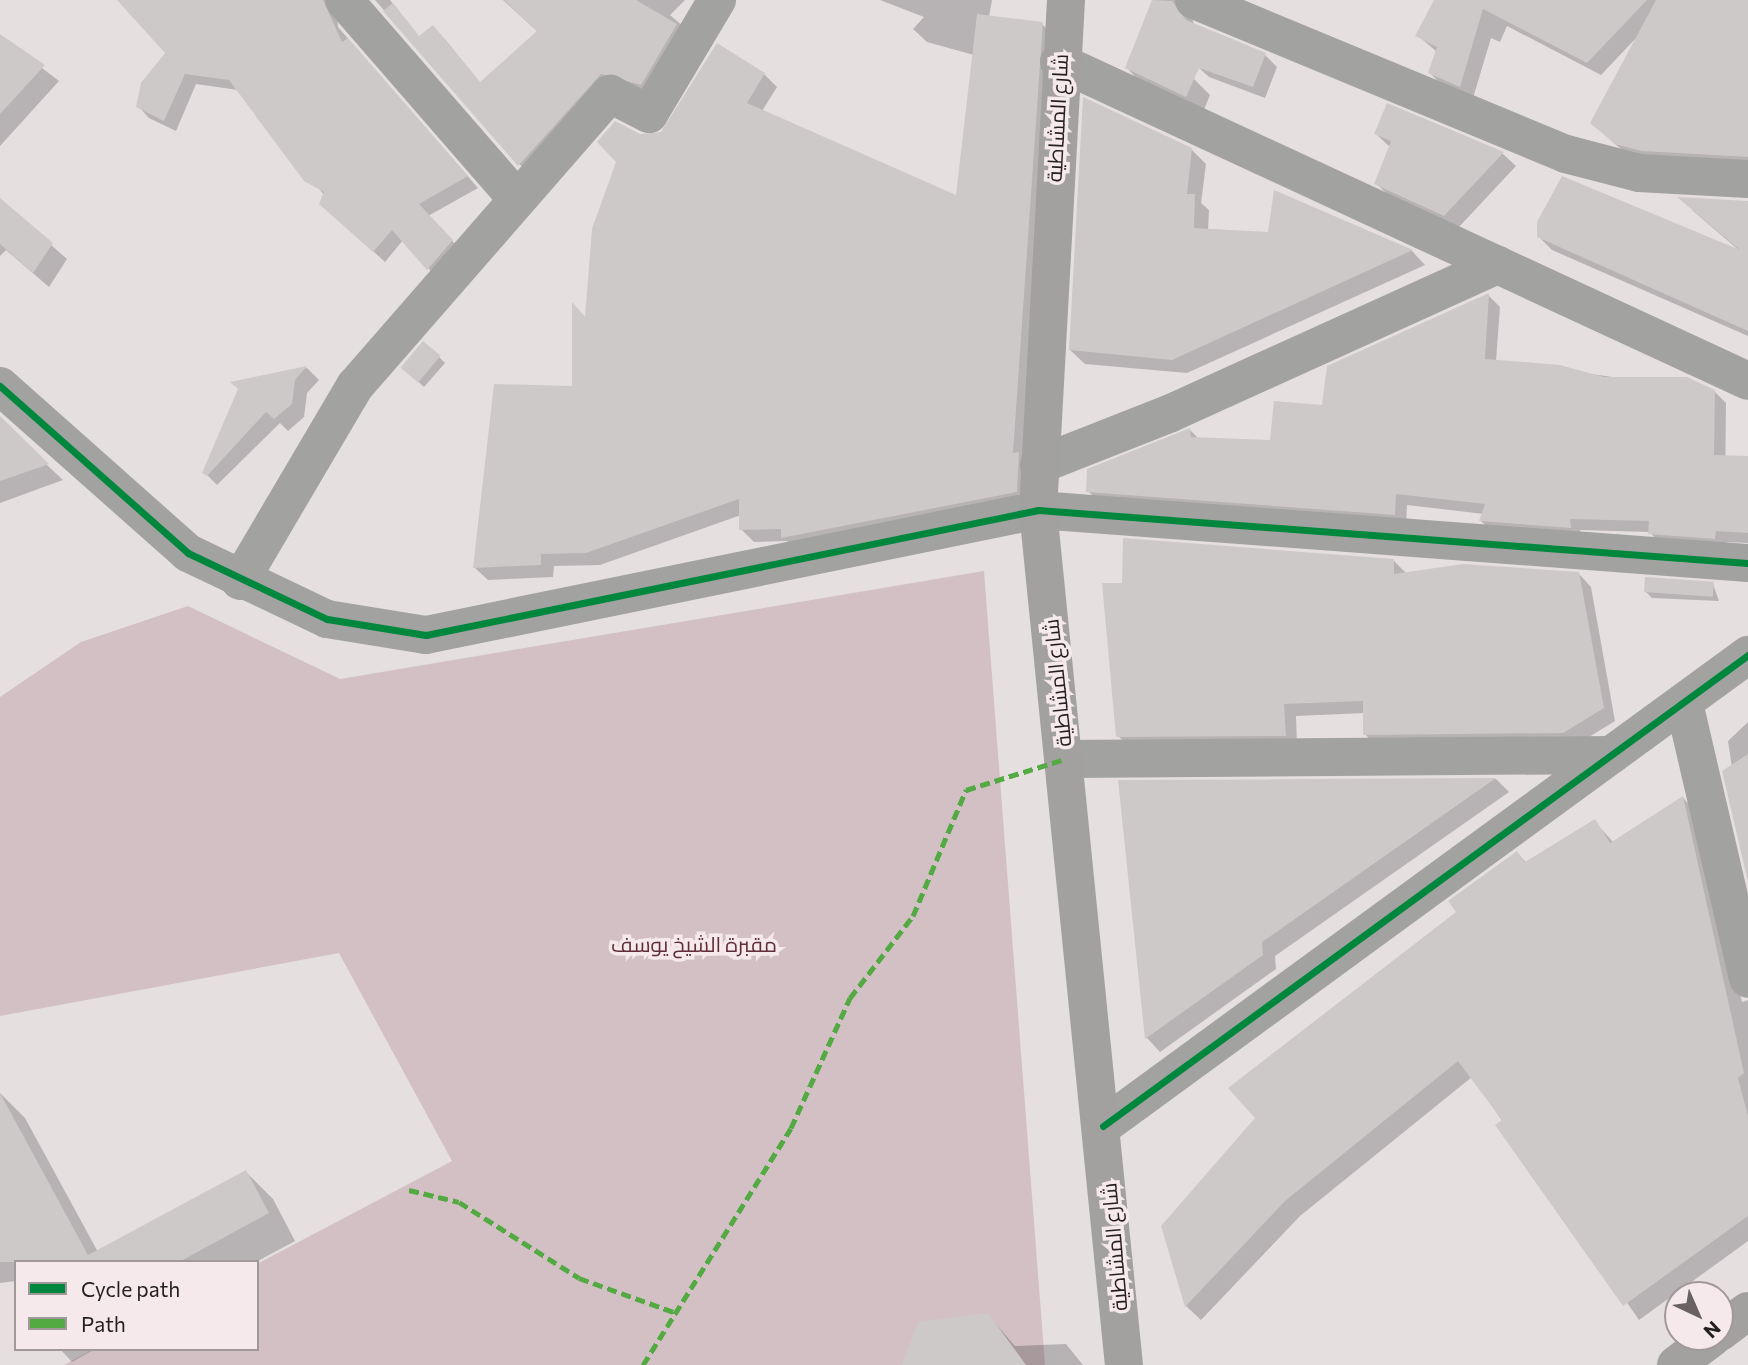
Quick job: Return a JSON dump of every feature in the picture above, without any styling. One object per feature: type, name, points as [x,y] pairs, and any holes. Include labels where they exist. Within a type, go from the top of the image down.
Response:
[{"type":"main road","name":"شارع المشاطية","points":[[1066,0],[1059,62],[1038,510],[1124,1365]]},
{"type":"main road","points":[[1676,1365],[1694,1351]]},
{"type":"street","points":[[344,0],[517,199]]},
{"type":"street","points":[[240,581],[355,386],[610,94],[649,114],[717,0]]},
{"type":"street","points":[[1194,0],[1566,154],[1639,173],[1748,179]]},
{"type":"street","points":[[1059,62],[1748,381]]},
{"type":"street","points":[[1039,465],[1171,413],[1498,265]]},
{"type":"street","points":[[0,386],[188,553],[240,581],[327,620],[426,635],[1038,510],[1748,563]]},
{"type":"street","points":[[1102,1126],[1748,655]]},
{"type":"street","points":[[1684,703],[1748,979]]},
{"type":"street","points":[[1065,760],[1611,755]]},
{"type":"green space","name":"مقبرة الشيخ يوسف","points":[[984,571],[1045,1365],[64,1365],[90,1351],[259,1351],[259,1263],[452,1161],[339,953],[0,1016],[0,697],[81,642],[188,606],[340,679]]},
{"type":"building","points":[[117,0],[323,0],[342,42],[348,38],[468,176],[419,204],[453,240],[427,270],[392,230],[373,252],[319,204],[324,192],[304,181],[229,80],[185,74],[164,121],[136,107],[141,83],[165,53]]},
{"type":"building","points":[[504,0],[636,0],[677,24],[641,85],[601,74],[518,166],[383,11],[393,3],[419,36],[433,25],[480,82],[537,31]]},
{"type":"building","points":[[1152,0],[1172,1],[1186,20],[1266,53],[1253,87],[1199,68],[1186,97],[1125,68]]},
{"type":"building","points":[[1434,0],[1647,0],[1587,63],[1483,9],[1460,87],[1428,73],[1437,47],[1415,36]]},
{"type":"building","points":[[1656,0],[1748,0],[1748,157],[1642,151],[1615,144],[1590,123]]},
{"type":"building","points":[[977,14],[1043,22],[1013,453],[1019,452],[1017,492],[781,538],[781,529],[739,530],[739,499],[586,553],[541,554],[541,565],[473,568],[494,384],[572,386],[572,302],[585,317],[592,229],[616,162],[597,142],[615,121],[640,134],[661,132],[717,43],[765,73],[747,103],[956,195]]},
{"type":"building","points":[[0,34],[45,65],[0,114]]},
{"type":"building","points":[[1083,97],[1192,148],[1187,194],[1195,194],[1194,228],[1268,232],[1274,190],[1413,250],[1172,360],[1069,350]]},
{"type":"building","points":[[1387,103],[1504,152],[1444,216],[1374,184],[1391,141],[1374,134]]},
{"type":"building","points":[[1562,176],[1740,250],[1677,197],[1748,201],[1748,331],[1537,237],[1537,222]]},
{"type":"building","points":[[0,198],[53,243],[33,273],[0,244]]},
{"type":"building","points":[[1489,293],[1485,359],[1560,365],[1604,377],[1687,377],[1715,390],[1714,455],[1748,456],[1748,533],[1716,531],[1715,539],[1648,534],[1649,521],[1570,519],[1571,528],[1479,521],[1485,504],[1396,494],[1395,515],[1086,492],[1087,469],[1190,428],[1191,437],[1270,440],[1274,401],[1322,405],[1327,366]]},
{"type":"building","points":[[423,341],[441,356],[418,383],[401,368]]},
{"type":"building","points":[[307,366],[295,380],[292,404],[274,419],[266,412],[207,476],[202,473],[238,389],[230,382]]},
{"type":"building","points":[[0,416],[49,464],[0,481]]},
{"type":"building","points":[[1123,538],[1394,559],[1394,574],[1463,564],[1579,572],[1604,708],[1563,733],[1363,735],[1363,701],[1284,704],[1286,736],[1116,737],[1102,583],[1122,583]]},
{"type":"building","points":[[1645,577],[1714,582],[1713,597],[1644,592]]},
{"type":"building","points":[[1748,754],[1748,882],[1722,771]]},
{"type":"building","points":[[1496,778],[1262,942],[1263,955],[1145,1039],[1118,780]]},
{"type":"building","points":[[1683,796],[1744,1073],[1738,1078],[1748,1116],[1748,1216],[1623,1306],[1495,1125],[1502,1120],[1458,1061],[1285,1201],[1185,1307],[1161,1226],[1255,1118],[1228,1088],[1456,912],[1448,901],[1517,851],[1525,862],[1595,819],[1610,843]]},
{"type":"building","points":[[0,1093],[88,1255],[246,1170],[269,1213],[183,1260],[0,1262]]},
{"type":"building","points":[[988,1313],[1026,1365],[902,1365],[918,1322]]},
{"type":"marked path","points":[[643,1365],[791,1128],[850,998],[913,916],[966,790],[1065,759]]},
{"type":"marked path","points":[[409,1190],[459,1202],[579,1278],[674,1312]]},
{"type":"cycle path","points":[[0,386],[188,553],[327,619],[426,635],[1038,510],[1748,563]]},
{"type":"cycle path","points":[[1103,1126],[1748,655]]}]
